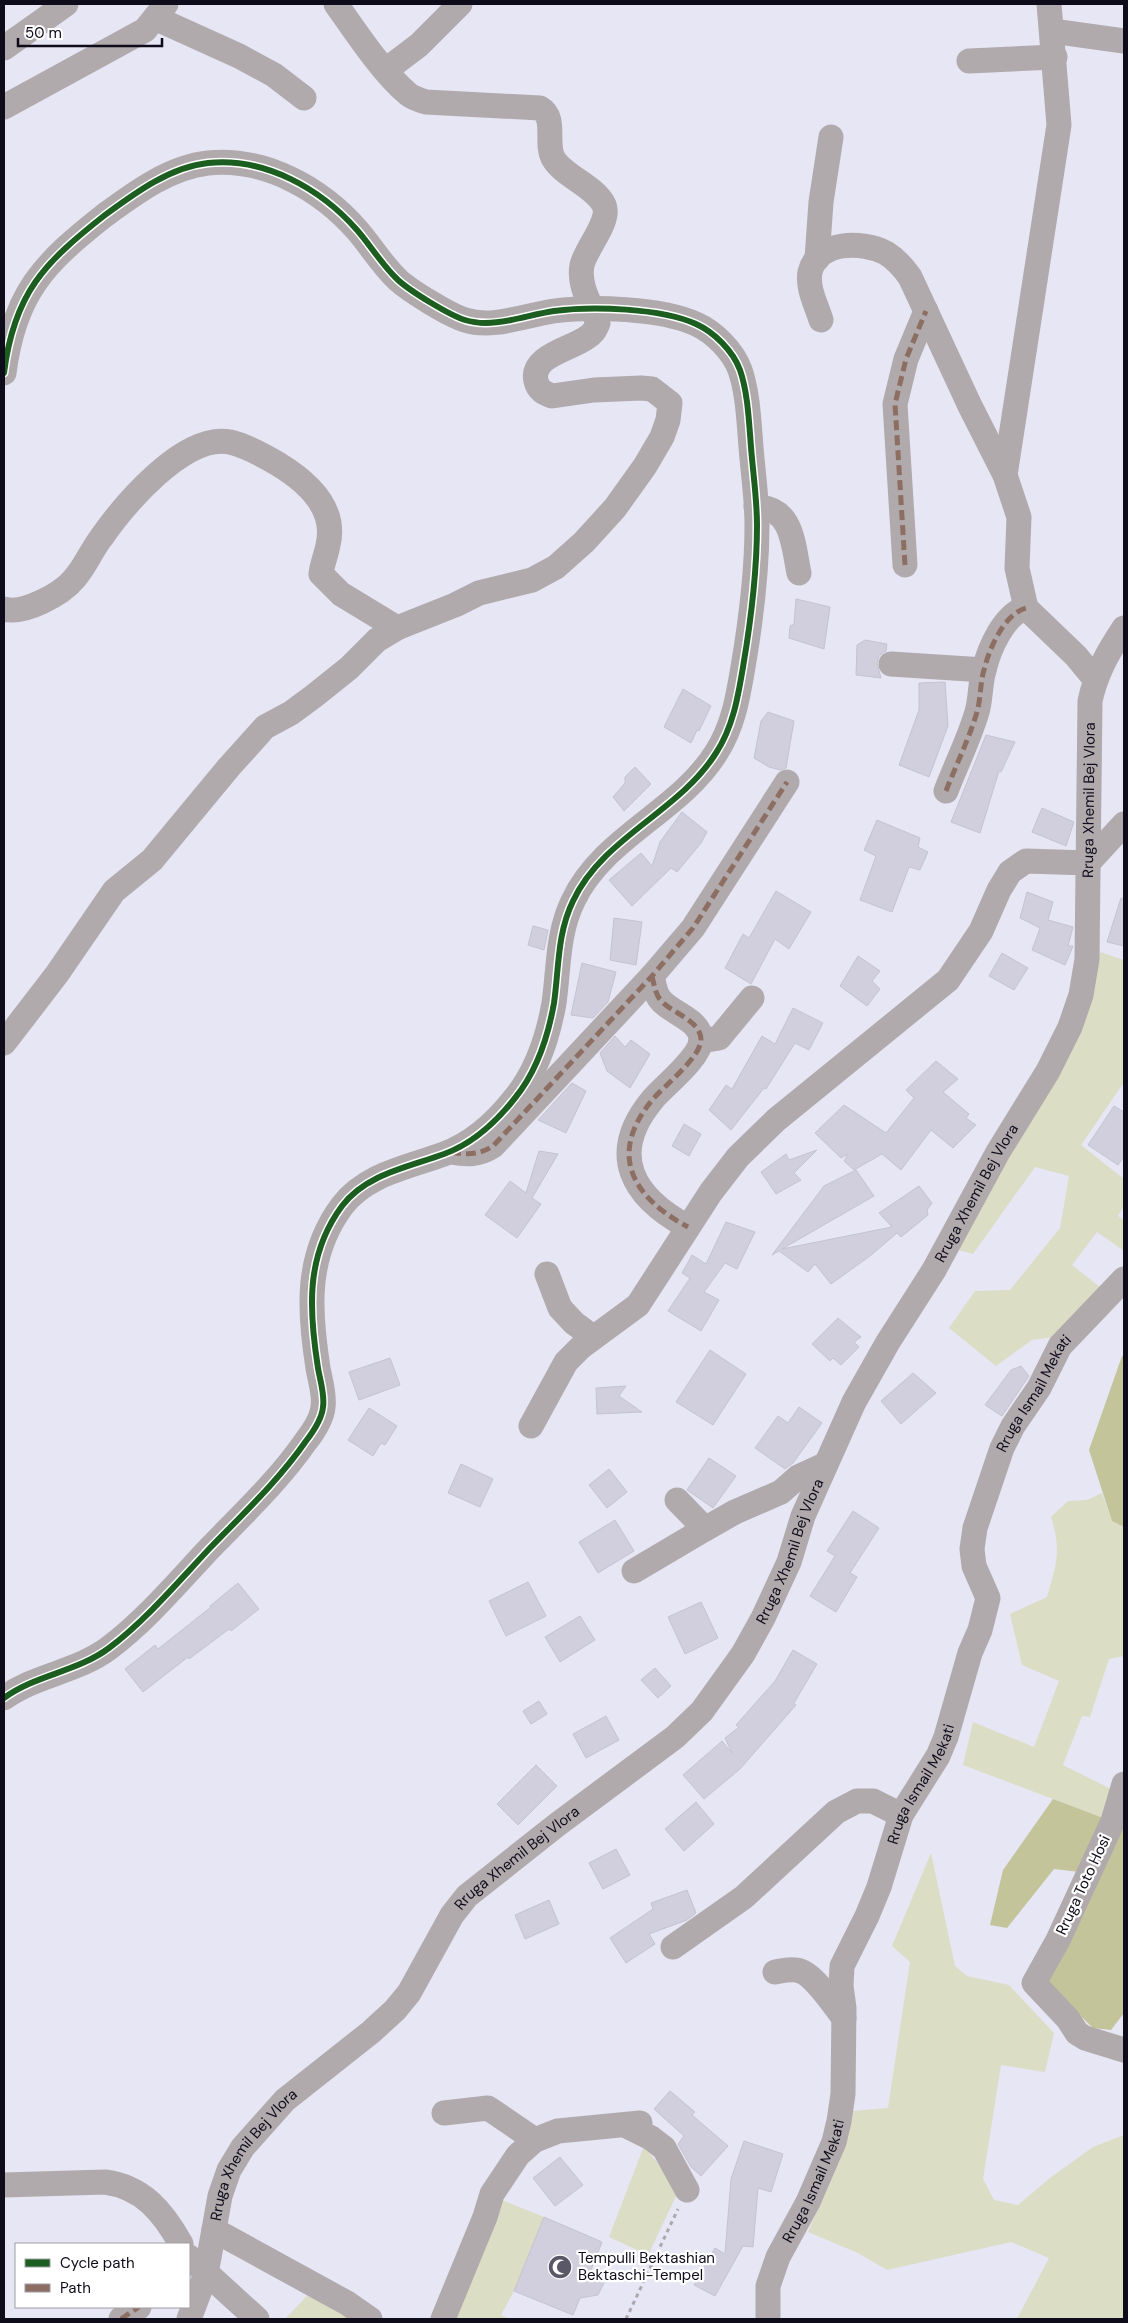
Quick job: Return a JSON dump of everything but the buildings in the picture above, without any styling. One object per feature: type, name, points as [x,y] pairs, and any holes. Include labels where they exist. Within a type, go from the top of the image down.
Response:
[{"type":"street","points":[[4,48],[66,4]]},
{"type":"street","points":[[4,1043],[57,974],[114,891],[152,860],[265,727],[291,713],[314,696],[349,668],[377,640],[398,628],[455,606],[479,593],[532,580],[556,567],[584,542],[615,508],[645,466],[668,420],[670,403],[652,389],[627,387],[552,396],[542,392],[536,385],[534,375],[539,365],[551,355],[584,340],[594,332],[598,323],[593,309],[586,300],[582,266],[605,216],[604,205],[553,158],[549,120],[546,112],[540,108],[421,100],[408,94],[386,70],[336,4]]},
{"type":"street","points":[[386,70],[419,45],[460,4]]},
{"type":"street","points":[[1005,475],[1059,125],[1055,57],[1049,4]]},
{"type":"street","points":[[4,107],[145,30],[161,11],[274,75],[304,98]]},
{"type":"street","points":[[1052,30],[1124,40]]},
{"type":"street","points":[[969,61],[1055,57]]},
{"type":"street","points":[[817,259],[821,202],[831,136]]},
{"type":"street","points":[[4,373],[10,332],[29,290],[42,271],[67,247],[128,198],[151,183],[176,172],[205,163],[234,163],[259,167],[290,178],[340,211],[401,283],[466,321],[486,323],[560,310],[633,310],[696,324],[718,339],[730,352],[740,370],[756,507],[754,579],[749,632],[737,702],[728,732],[715,756],[702,772],[679,795],[626,838],[587,877],[573,900],[564,925],[558,957],[554,1003],[545,1040],[534,1070],[517,1096],[495,1121],[451,1152],[385,1174],[356,1191],[340,1208],[321,1248],[310,1298],[323,1409],[302,1447],[257,1498],[152,1609],[108,1649],[78,1666],[17,1688],[4,1698]]},
{"type":"street","points":[[821,320],[809,286],[810,271],[817,259],[828,250],[842,246],[866,246],[885,253],[900,263],[910,277],[970,406],[1005,475],[1019,517],[1017,568],[1026,608],[1076,656],[1095,680]]},
{"type":"street","points":[[906,565],[895,404],[906,359],[926,311]]},
{"type":"street","points":[[4,609],[11,611],[28,607],[56,595],[74,580],[117,516],[136,493],[164,468],[190,450],[209,443],[229,442],[257,452],[308,484],[321,504],[329,524],[328,544],[321,574],[341,594],[398,628]]},
{"type":"street","points":[[756,507],[768,507],[784,518],[792,540],[799,573]]},
{"type":"street","points":[[946,791],[977,712],[982,692],[984,670],[997,636],[1007,620],[1017,611],[1026,608]]},
{"type":"street","name":"Rruga Xhemil Bej Vlora","points":[[190,2290],[191,2261],[214,2230],[220,2196],[229,2170],[243,2147],[285,2100],[395,2010],[409,1993],[452,1915],[467,1896],[550,1830],[675,1737],[702,1711],[743,1654],[763,1618],[788,1562],[803,1516],[869,1375],[934,1270],[998,1152],[1048,1071],[1070,1027],[1081,995],[1087,959],[1090,701],[1095,680],[1107,653],[1124,628]]},
{"type":"street","points":[[891,664],[984,670]]},
{"type":"street","points":[[451,1152],[466,1155],[482,1154],[493,1146],[652,976],[694,928],[786,782]]},
{"type":"street","points":[[531,1426],[566,1362],[593,1337],[638,1305],[688,1227],[738,1157],[776,1120],[948,980],[981,931],[999,890],[1010,872],[1026,861],[1088,863],[1124,824]]},
{"type":"street","points":[[652,976],[660,999],[690,1021],[698,1032],[701,1041],[696,1052],[653,1099],[639,1119],[632,1137],[628,1157],[632,1174],[640,1189],[671,1218],[688,1227]]},
{"type":"street","points":[[701,1041],[719,1038],[752,998]]},
{"type":"street","points":[[547,1274],[560,1308],[574,1323],[593,1337]]},
{"type":"street","name":"Rruga Ismail Mekati","points":[[768,2319],[768,2286],[778,2256],[808,2202],[834,2142],[843,2094],[844,2018],[842,1966],[879,1887],[901,1815],[938,1756],[946,1737],[970,1653],[980,1630],[988,1598],[974,1566],[972,1549],[975,1528],[1002,1448],[1013,1426],[1039,1388],[1060,1346],[1124,1279]]},
{"type":"street","points":[[634,1571],[735,1512],[780,1492],[798,1477],[826,1464]]},
{"type":"street","points":[[677,1500],[705,1529]]},
{"type":"street","name":"Rruga Toto Hosi","points":[[1124,1784],[1113,1821],[1058,1940],[1034,1982],[1068,2019],[1077,2033],[1085,2038],[1124,2050]]},
{"type":"street","points":[[673,1947],[744,1897],[836,1812],[857,1801],[872,1800],[901,1815]]},
{"type":"street","points":[[775,1972],[796,1970],[805,1973],[815,1982],[844,2018]]},
{"type":"street","points":[[444,2113],[488,2108],[535,2140]]},
{"type":"street","points":[[443,2319],[485,2217],[492,2194],[518,2155],[535,2140],[558,2131],[632,2124],[664,2148],[687,2190]]},
{"type":"street","points":[[4,2185],[105,2182],[121,2184],[140,2194],[157,2210],[170,2224],[181,2243]]},
{"type":"street","points":[[214,2230],[347,2303],[370,2319]]},
{"type":"street","points":[[191,2261],[257,2319]]},
{"type":"street","points":[[121,2319],[138,2308]]},
{"type":"path","points":[[626,2319],[687,2190]]},
{"type":"green space","points":[[1100,952],[1124,960],[1124,1086],[1122,1085],[1081,1145],[1124,1179],[1124,1206],[1118,1216],[1124,1220],[1124,1251],[1097,1232],[1072,1265],[1105,1291],[1055,1337],[1032,1340],[996,1366],[949,1328],[975,1291],[1010,1290],[1060,1228],[1069,1176],[1035,1167],[973,1254],[955,1249],[1085,1021]]},
{"type":"green space","points":[[1122,1356],[1124,1356],[1124,1527],[1112,1521],[1089,1450]]},
{"type":"green space","points":[[1102,1493],[1112,1521],[1124,1527],[1124,1656],[1109,1659],[1090,1717],[1082,1716],[1063,1765],[1113,1790],[1106,1819],[963,1765],[973,1722],[1034,1747],[1059,1681],[1022,1665],[1010,1614],[1047,1597],[1053,1576],[1057,1549],[1051,1517],[1068,1501],[1087,1500]]},
{"type":"green space","points":[[1053,1799],[1106,1819],[1080,1872],[1054,1869],[1007,1928],[990,1925],[1003,1870]]},
{"type":"green space","points":[[1124,1812],[1124,2013],[1111,2030],[1093,2028],[1045,1981]]},
{"type":"green space","points":[[931,1853],[955,1966],[967,1976],[1009,1985],[1054,2033],[1045,2072],[1001,2065],[983,2179],[994,2200],[1018,2205],[1050,2178],[1093,2147],[1124,2135],[1124,2319],[1017,2319],[1049,2258],[1011,2242],[887,2270],[858,2253],[808,2232],[840,2160],[852,2111],[888,2108],[910,1962],[892,1946]]},
{"type":"green space","points":[[644,2146],[679,2190],[648,2255],[609,2237]]},
{"type":"green space","points":[[497,2198],[544,2217],[514,2291],[501,2315],[510,2319],[449,2319]]},
{"type":"green space","points":[[309,2294],[360,2319],[285,2319]]},
{"type":"marked path","points":[[905,565],[895,404],[906,359],[926,311]]},
{"type":"marked path","points":[[946,791],[974,722],[986,662],[994,643],[1011,617],[1026,608]]},
{"type":"marked path","points":[[451,1152],[473,1154],[493,1146],[652,976],[693,928],[787,782]]},
{"type":"marked path","points":[[652,976],[659,998],[690,1021],[700,1033],[701,1040],[695,1055],[689,1063],[653,1099],[639,1119],[631,1138],[629,1156],[632,1172],[640,1188],[652,1202],[688,1227]]},
{"type":"marked path","points":[[121,2319],[138,2308]]},
{"type":"cycle path","points":[[4,373],[15,321],[24,301],[35,282],[49,265],[84,232],[141,190],[167,175],[194,165],[208,163],[229,162],[250,165],[290,179],[327,201],[357,230],[398,280],[430,302],[465,320],[487,323],[570,309],[606,309],[664,315],[703,327],[728,349],[737,363],[743,379],[749,418],[757,525],[755,578],[749,632],[737,701],[727,733],[716,753],[700,774],[682,792],[603,859],[586,879],[573,901],[561,939],[554,1003],[548,1028],[530,1077],[508,1107],[474,1138],[454,1150],[389,1173],[363,1186],[342,1206],[330,1225],[321,1244],[313,1284],[313,1326],[323,1393],[322,1411],[317,1425],[284,1469],[260,1496],[123,1637],[97,1656],[29,1684],[4,1698]]},
{"type":"place","name":"Tempulli Bektashian Bektaschi-Tempel","points":[[560,2267]]}]
